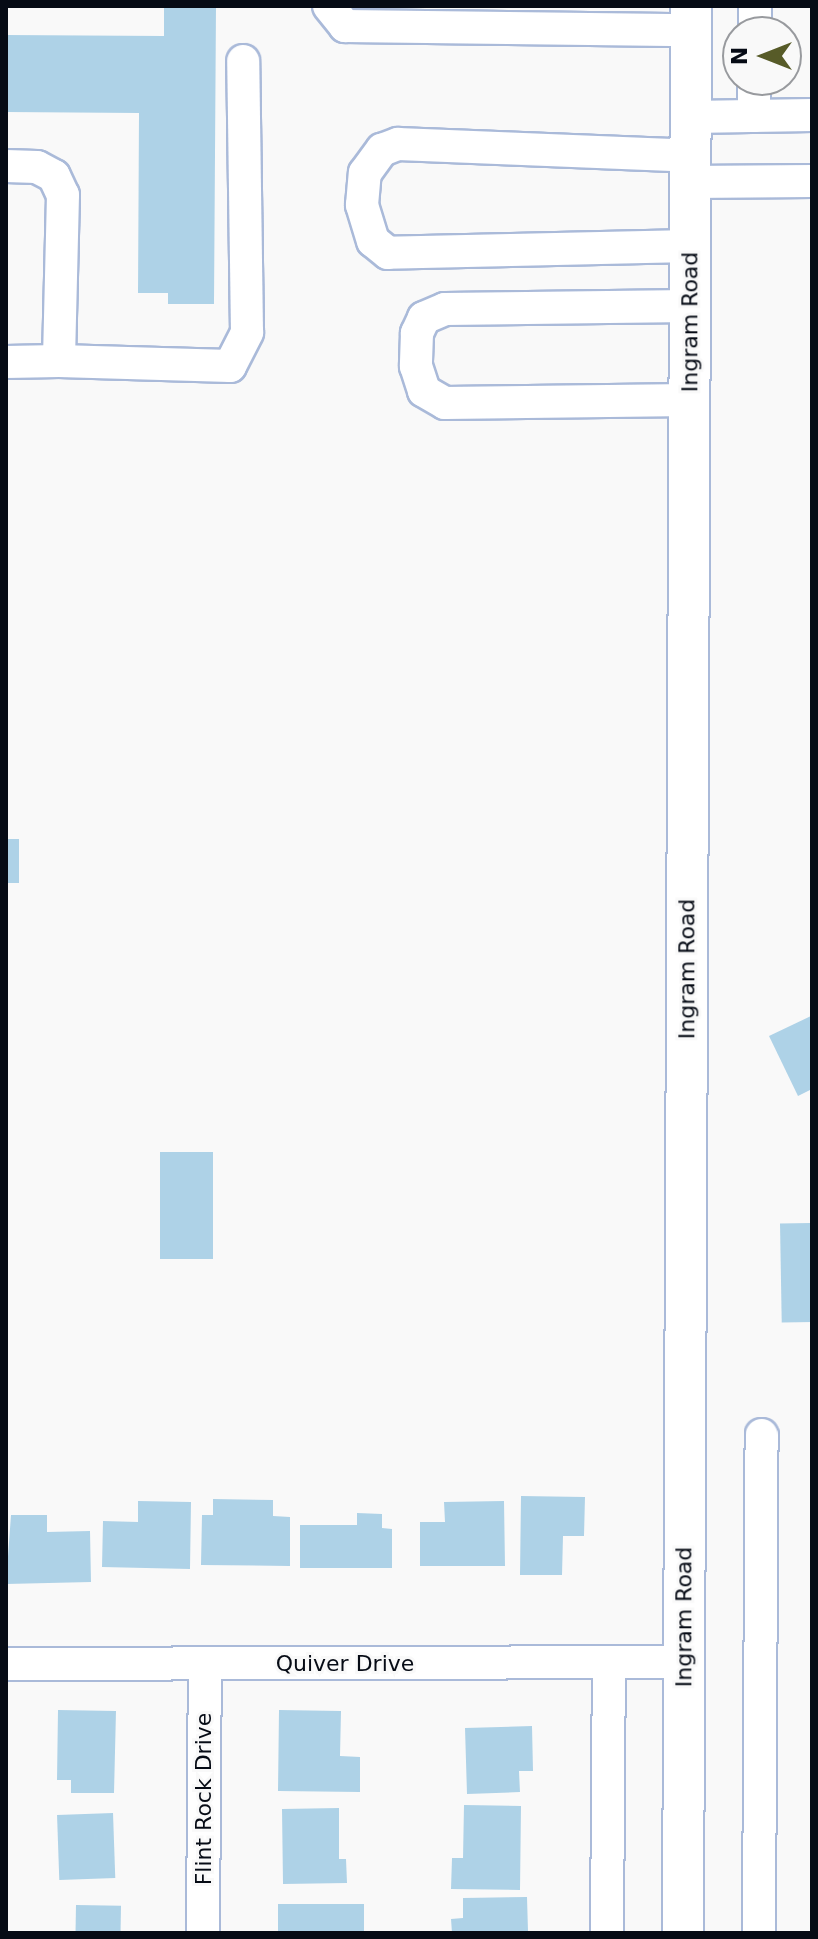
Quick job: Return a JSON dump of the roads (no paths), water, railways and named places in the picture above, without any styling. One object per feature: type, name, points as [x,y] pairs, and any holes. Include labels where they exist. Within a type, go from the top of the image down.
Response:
[{"type":"main road","name":"Ingram Road","points":[[683,1933],[691,18]]},
{"type":"street","points":[[329,6],[345,26],[361,17],[691,18]]},
{"type":"street","points":[[6,362],[230,366],[247,332],[243,61]]},
{"type":"street","points":[[754,96],[754,116]]},
{"type":"street","points":[[691,117],[812,115]]},
{"type":"street","points":[[690,246],[388,253],[373,241],[362,205],[365,173],[382,150],[398,144],[812,181]]},
{"type":"street","points":[[6,166],[37,167],[54,176],[63,195],[59,361]]},
{"type":"street","points":[[690,306],[445,309],[424,318],[417,333],[416,366],[424,391],[445,403],[690,400]]},
{"type":"street","points":[[759,1933],[762,1435]]},
{"type":"street","points":[[607,1933],[609,1662]]},
{"type":"street","name":"Quiver Drive","points":[[6,1664],[684,1662]]},
{"type":"street","name":"Flint Rock Drive","points":[[203,1933],[205,1665]]}]
